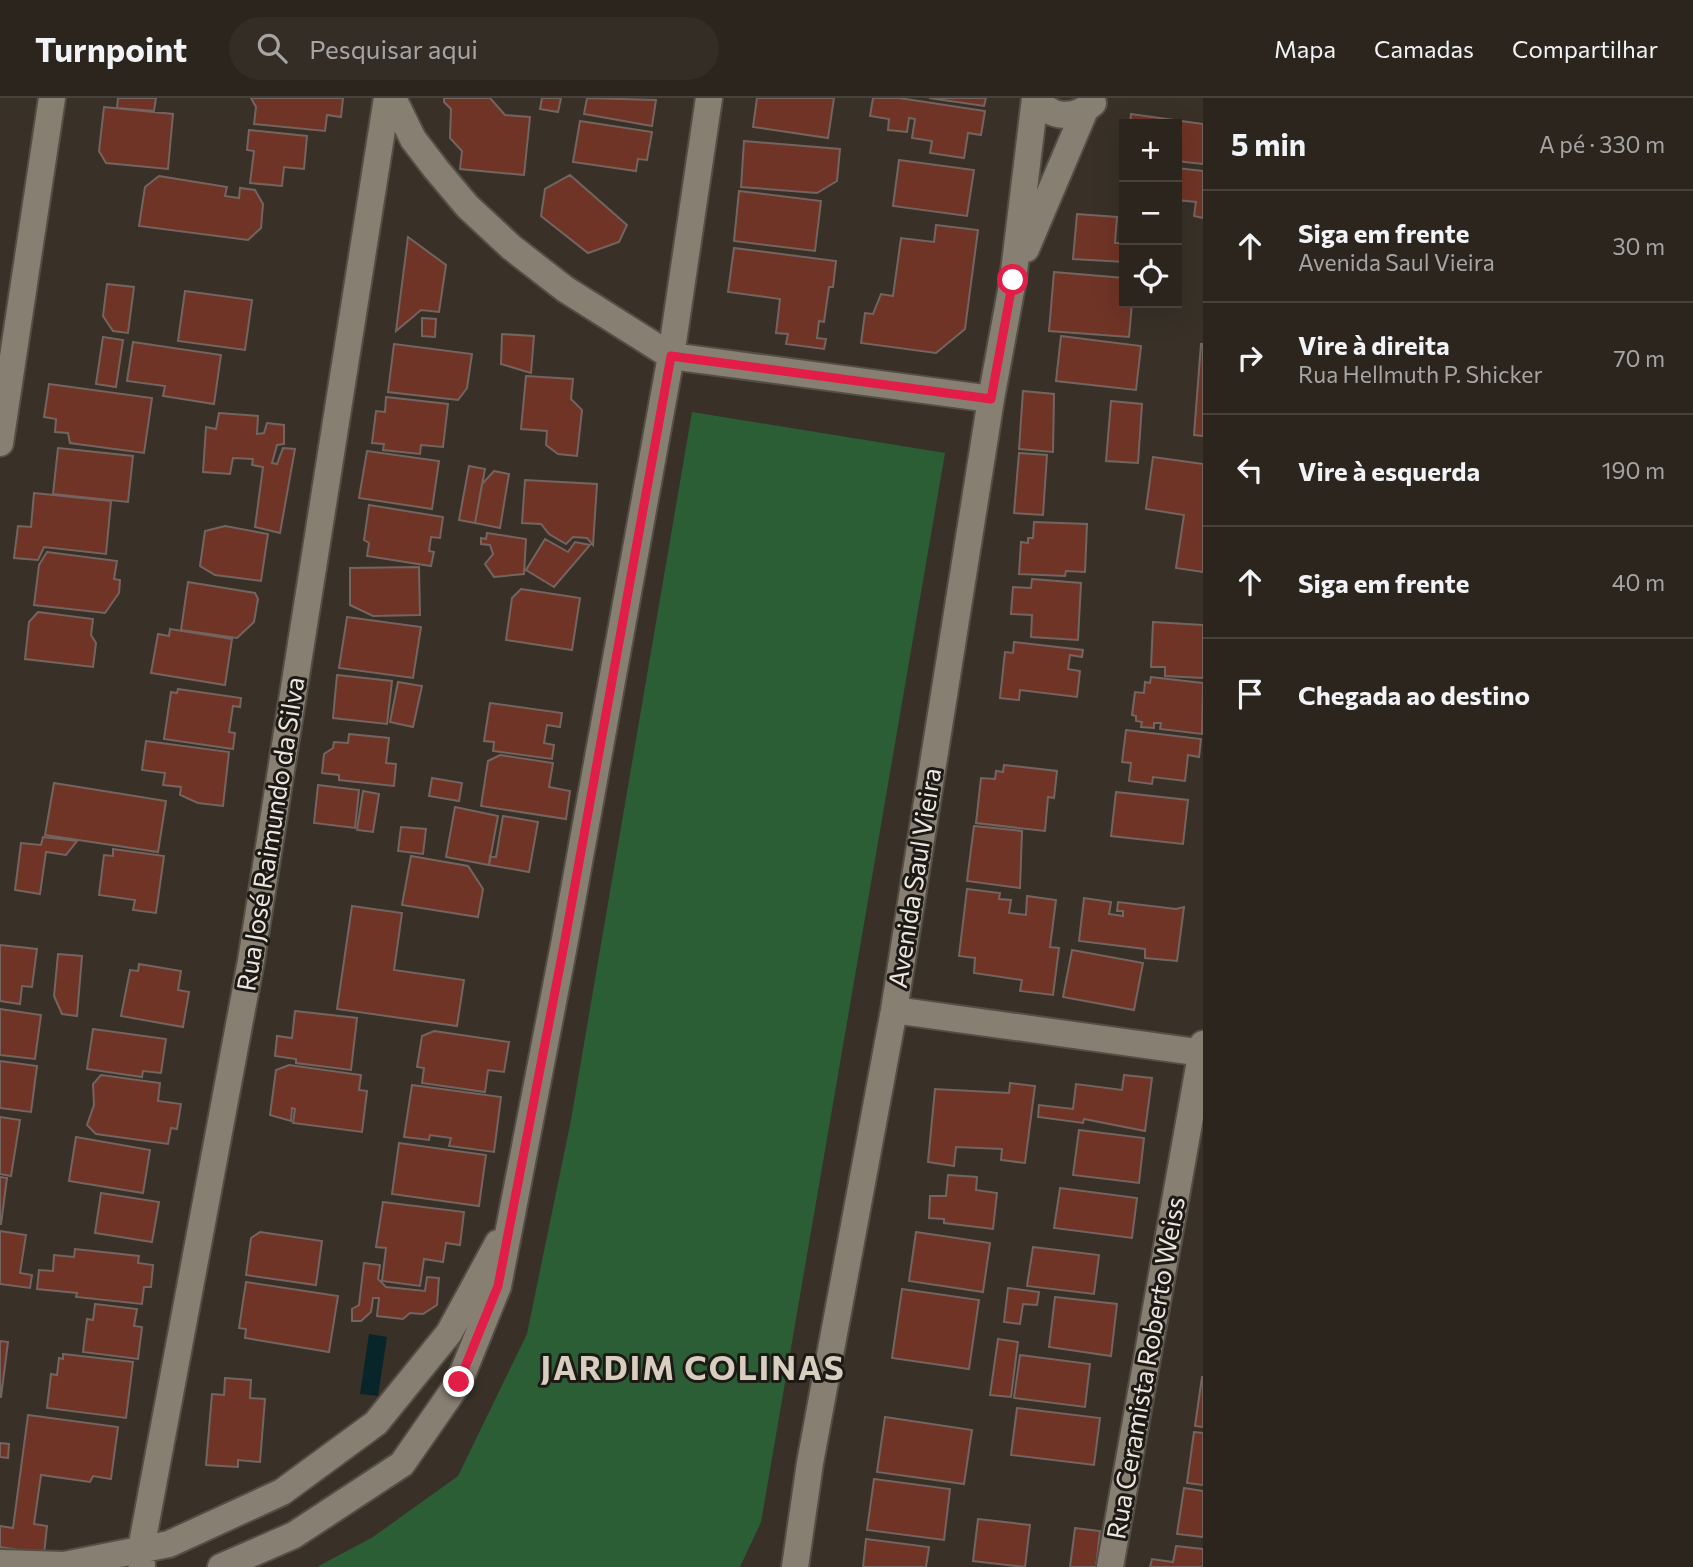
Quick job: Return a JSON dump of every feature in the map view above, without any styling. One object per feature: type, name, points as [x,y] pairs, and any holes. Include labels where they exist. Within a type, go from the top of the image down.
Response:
[{"type":"street","points":[[0,443],[52,98]]},
{"type":"street","name":"Rua José Raimundo da Silva","points":[[141,1558],[251,961],[387,98]]},
{"type":"street","points":[[393,98],[413,138],[436,169],[467,206],[511,247],[565,289],[671,356],[991,399]]},
{"type":"street","points":[[221,1567],[294,1535],[402,1464],[459,1382],[498,1286],[564,945],[671,356],[709,98]]},
{"type":"street","points":[[1035,98],[1052,113],[1063,116],[1091,104]]},
{"type":"street","name":"Avenida Saul Vieira","points":[[795,1567],[809,1474],[894,1010],[991,399],[1013,280],[1035,98]]},
{"type":"street","name":"Avenida Saul Vieira","points":[[1013,280],[1091,104]]},
{"type":"street","points":[[894,1010],[1203,1050]]},
{"type":"street","name":"Rua Ceramista Roberto Weiss","points":[[1110,1567],[1203,1050]]},
{"type":"street","points":[[0,1563],[64,1565],[141,1558],[282,1492],[376,1423],[449,1333],[509,1223]]},
{"type":"street","name":"Avenida Saul Vieira","points":[[776,1567],[809,1474]]},
{"type":"green space","points":[[692,412],[945,453],[761,1522],[740,1567],[317,1567],[373,1537],[458,1476],[527,1334],[571,1120]]},
{"type":"water","points":[[369,1334],[387,1337],[378,1396],[360,1394]]},
{"type":"building","points":[[118,98],[156,98],[154,111],[117,108]]},
{"type":"building","points":[[251,98],[343,98],[341,117],[327,115],[325,131],[254,124],[256,107]]},
{"type":"building","points":[[444,98],[490,98],[505,115],[530,117],[524,175],[460,169],[462,151],[450,138],[451,109],[444,102]]},
{"type":"building","points":[[542,98],[561,98],[558,112],[540,109]]},
{"type":"building","points":[[587,98],[656,100],[652,126],[584,114]]},
{"type":"building","points":[[757,98],[834,98],[828,138],[753,127]]},
{"type":"building","points":[[873,98],[899,98],[985,111],[981,135],[968,133],[964,158],[930,153],[932,141],[912,138],[915,119],[909,118],[907,132],[888,130],[889,119],[870,116]]},
{"type":"building","points":[[929,98],[986,98],[984,106]]},
{"type":"building","points":[[104,107],[173,114],[168,169],[106,163],[99,151]]},
{"type":"building","points":[[1131,114],[1167,119],[1130,119]]},
{"type":"building","points":[[580,121],[652,132],[647,160],[638,159],[636,171],[573,162]]},
{"type":"building","points":[[1182,121],[1203,124],[1203,164],[1182,162]]},
{"type":"building","points":[[249,130],[307,136],[304,169],[284,167],[282,186],[250,183],[254,151],[247,150]]},
{"type":"building","points":[[744,141],[840,149],[837,181],[817,193],[741,187]]},
{"type":"building","points":[[899,160],[974,170],[967,216],[893,206]]},
{"type":"building","points":[[1182,169],[1203,171],[1203,218],[1194,216],[1196,202],[1182,201]]},
{"type":"building","points":[[570,175],[627,225],[619,242],[588,253],[541,216],[545,189]]},
{"type":"building","points":[[159,176],[227,187],[225,196],[239,198],[240,188],[255,190],[263,204],[261,228],[248,240],[139,226],[145,187]]},
{"type":"building","points":[[739,191],[821,201],[815,251],[734,241]]},
{"type":"building","points":[[1077,214],[1117,217],[1115,243],[1119,243],[1119,262],[1073,259]]},
{"type":"building","points":[[936,225],[978,230],[965,329],[936,353],[861,343],[865,313],[873,314],[881,294],[893,296],[901,238],[934,242]]},
{"type":"building","points":[[408,237],[446,265],[439,312],[421,310],[396,331]]},
{"type":"building","points":[[734,248],[836,261],[824,322],[819,321],[817,338],[826,339],[824,349],[786,344],[788,334],[776,333],[780,299],[728,292]]},
{"type":"building","points":[[1054,272],[1119,278],[1119,308],[1132,308],[1129,337],[1049,331]]},
{"type":"building","points":[[107,284],[134,287],[128,333],[113,331],[103,316]]},
{"type":"building","points":[[185,291],[252,300],[245,350],[178,341]]},
{"type":"building","points":[[422,318],[436,319],[435,337],[422,336]]},
{"type":"building","points":[[502,334],[534,336],[531,373],[501,364]]},
{"type":"building","points":[[1061,336],[1141,346],[1136,390],[1056,381]]},
{"type":"building","points":[[103,337],[123,340],[116,387],[96,384]]},
{"type":"building","points":[[133,342],[221,355],[214,404],[163,396],[165,386],[127,381]]},
{"type":"building","points":[[394,344],[472,354],[467,388],[458,400],[388,392]]},
{"type":"building","points":[[1203,344],[1203,436],[1194,435]]},
{"type":"building","points":[[526,376],[573,379],[571,399],[582,410],[577,456],[558,454],[546,445],[547,431],[521,429]]},
{"type":"building","points":[[49,384],[152,398],[144,453],[70,443],[68,433],[55,432],[56,419],[44,417]]},
{"type":"building","points":[[1023,391],[1054,394],[1053,452],[1019,449]]},
{"type":"building","points":[[386,397],[448,404],[443,447],[421,445],[420,454],[383,450],[384,444],[372,443],[376,411],[385,412]]},
{"type":"building","points":[[1111,401],[1142,404],[1138,463],[1106,461]]},
{"type":"building","points":[[219,413],[258,416],[257,434],[264,433],[267,423],[284,425],[284,444],[277,445],[272,463],[277,464],[283,448],[295,449],[280,533],[255,527],[263,467],[252,465],[253,459],[233,458],[230,474],[203,472],[206,427],[216,429]]},
{"type":"building","points":[[58,448],[133,456],[128,502],[53,494]]},
{"type":"building","points":[[367,451],[439,461],[432,509],[359,498]]},
{"type":"building","points":[[1019,453],[1047,455],[1043,515],[1014,513]]},
{"type":"building","points":[[1153,457],[1203,464],[1203,572],[1176,568],[1184,515],[1146,509]]},
{"type":"building","points":[[469,466],[485,469],[475,523],[459,520]]},
{"type":"building","points":[[494,471],[509,474],[500,528],[475,523],[482,484]]},
{"type":"building","points":[[525,480],[597,484],[593,545],[587,538],[573,537],[566,544],[549,534],[541,524],[522,523]]},
{"type":"building","points":[[34,493],[111,501],[106,554],[44,547],[38,560],[14,558],[18,526],[31,527]]},
{"type":"building","points":[[369,505],[443,517],[440,538],[431,537],[429,551],[434,552],[431,566],[367,556],[369,543],[364,540]]},
{"type":"building","points":[[1034,522],[1087,524],[1085,572],[1066,571],[1065,576],[1019,574],[1021,542],[1028,543],[1028,538],[1033,538]]},
{"type":"building","points":[[225,526],[268,534],[261,581],[215,575],[200,566],[205,531]]},
{"type":"building","points":[[487,533],[526,539],[524,574],[494,577],[485,564],[493,554],[490,545],[481,544],[481,538],[486,539]]},
{"type":"building","points":[[545,539],[568,552],[575,542],[590,545],[554,587],[526,570]]},
{"type":"building","points":[[47,552],[117,561],[114,579],[120,580],[119,593],[105,613],[34,605],[39,565]]},
{"type":"building","points":[[419,567],[420,615],[373,616],[350,605],[350,568]]},
{"type":"building","points":[[1032,579],[1081,583],[1078,640],[1031,637],[1032,615],[1011,614],[1013,587],[1031,588]]},
{"type":"building","points":[[188,582],[255,593],[258,599],[254,622],[237,638],[181,630]]},
{"type":"building","points":[[521,589],[580,598],[572,650],[506,640],[512,598]]},
{"type":"building","points":[[38,612],[93,619],[91,635],[96,643],[93,667],[25,659],[29,622]]},
{"type":"building","points":[[347,617],[421,627],[413,678],[339,668]]},
{"type":"building","points":[[1153,622],[1203,625],[1203,678],[1165,676],[1165,667],[1151,667]]},
{"type":"building","points":[[170,629],[232,639],[225,685],[151,673],[158,634],[169,636]]},
{"type":"building","points":[[1014,642],[1083,650],[1082,657],[1070,655],[1068,669],[1080,671],[1077,697],[1020,690],[1019,700],[1000,698],[1005,652],[1013,653]]},
{"type":"building","points":[[337,675],[392,681],[387,724],[333,718]]},
{"type":"building","points":[[1151,677],[1203,683],[1202,734],[1160,729],[1161,723],[1154,723],[1154,728],[1141,727],[1142,722],[1136,721],[1136,716],[1132,715],[1135,692],[1144,693],[1145,682],[1150,683]]},
{"type":"building","points":[[398,682],[422,686],[413,727],[390,722]]},
{"type":"building","points":[[178,689],[241,698],[240,707],[233,706],[229,732],[235,733],[233,749],[164,739],[171,692],[177,693]]},
{"type":"building","points":[[490,703],[562,713],[560,727],[547,725],[544,743],[554,745],[552,759],[493,751],[494,742],[484,741]]},
{"type":"building","points":[[1126,730],[1201,739],[1199,757],[1188,755],[1185,781],[1153,777],[1152,784],[1129,781],[1131,763],[1122,762]]},
{"type":"building","points":[[349,734],[389,738],[386,763],[396,764],[394,786],[339,780],[339,775],[322,773],[324,754],[333,748],[334,742],[348,743]]},
{"type":"building","points":[[146,741],[229,752],[223,806],[198,803],[180,795],[181,787],[163,785],[165,773],[142,770]]},
{"type":"building","points":[[500,755],[553,763],[549,787],[570,791],[566,819],[481,806],[488,761]]},
{"type":"building","points":[[1004,765],[1057,771],[1054,798],[1048,797],[1045,831],[976,823],[981,778],[995,779],[996,771],[1003,772]]},
{"type":"building","points":[[432,778],[462,783],[459,801],[429,796]]},
{"type":"building","points":[[54,783],[166,801],[158,852],[45,835]]},
{"type":"building","points":[[318,785],[359,790],[355,828],[314,823]]},
{"type":"building","points":[[363,791],[379,794],[373,832],[357,830]]},
{"type":"building","points":[[1116,792],[1188,800],[1183,844],[1111,836]]},
{"type":"building","points":[[455,807],[498,816],[489,865],[446,857]]},
{"type":"building","points":[[503,816],[538,822],[529,872],[489,865],[490,856],[496,857]]},
{"type":"building","points":[[974,826],[1022,831],[1020,888],[967,881]]},
{"type":"building","points":[[401,827],[426,829],[423,854],[398,851]]},
{"type":"building","points":[[43,837],[77,841],[66,855],[46,852],[40,894],[15,890],[21,843],[41,845]]},
{"type":"building","points":[[113,849],[164,856],[156,913],[133,910],[135,900],[99,895],[104,855],[113,856]]},
{"type":"building","points":[[411,856],[468,866],[483,889],[478,917],[402,905]]},
{"type":"building","points":[[967,889],[1000,893],[999,899],[1011,900],[1009,913],[1026,915],[1027,896],[1056,900],[1050,947],[1059,948],[1053,995],[1020,991],[1022,980],[974,973],[975,958],[959,956]]},
{"type":"building","points":[[1084,898],[1111,902],[1109,914],[1123,916],[1123,911],[1117,911],[1118,902],[1176,909],[1184,907],[1177,961],[1145,958],[1145,949],[1079,941]]},
{"type":"building","points":[[352,906],[402,913],[394,970],[464,980],[457,1026],[337,1009]]},
{"type":"building","points":[[0,945],[37,949],[32,987],[22,986],[20,1004],[0,1001]]},
{"type":"building","points":[[1072,950],[1143,963],[1134,1010],[1063,997]]},
{"type":"building","points":[[58,954],[82,956],[77,1016],[62,1014],[54,996]]},
{"type":"building","points":[[139,964],[181,971],[178,990],[189,992],[183,1027],[121,1016],[130,970],[138,971]]},
{"type":"building","points":[[0,1009],[41,1015],[35,1059],[0,1055]]},
{"type":"building","points":[[295,1011],[357,1018],[351,1070],[296,1063],[296,1059],[275,1056],[277,1036],[292,1038]]},
{"type":"building","points":[[93,1029],[166,1039],[161,1073],[143,1071],[142,1077],[87,1069]]},
{"type":"building","points":[[434,1031],[509,1042],[504,1072],[488,1070],[485,1092],[422,1083],[424,1068],[417,1067],[422,1036]]},
{"type":"building","points":[[0,1061],[37,1066],[31,1112],[0,1108]]},
{"type":"building","points":[[289,1065],[361,1075],[359,1090],[367,1091],[362,1132],[293,1123],[295,1109],[292,1108],[291,1121],[270,1115],[276,1070]]},
{"type":"building","points":[[101,1075],[160,1083],[158,1101],[181,1104],[177,1129],[171,1128],[168,1144],[96,1134],[87,1125],[94,1105],[93,1084]]},
{"type":"building","points":[[1124,1075],[1152,1078],[1145,1131],[1084,1119],[1083,1123],[1038,1117],[1039,1105],[1073,1109],[1076,1084],[1122,1090]]},
{"type":"building","points":[[1010,1083],[1035,1086],[1025,1163],[1001,1160],[1002,1149],[956,1147],[954,1166],[928,1162],[935,1089],[1009,1093]]},
{"type":"building","points":[[412,1085],[501,1097],[494,1152],[449,1146],[451,1138],[430,1135],[429,1140],[404,1137]]},
{"type":"building","points":[[0,1117],[20,1120],[11,1176],[0,1174]]},
{"type":"building","points":[[1079,1130],[1144,1138],[1139,1183],[1073,1175]]},
{"type":"building","points":[[76,1137],[150,1150],[143,1193],[69,1181]]},
{"type":"building","points":[[399,1143],[486,1155],[479,1206],[392,1194]]},
{"type":"building","points":[[948,1175],[977,1177],[976,1190],[997,1193],[993,1229],[944,1223],[944,1219],[929,1218],[930,1196],[946,1196]]},
{"type":"building","points":[[0,1177],[7,1178],[1,1224],[0,1224]]},
{"type":"building","points":[[1060,1188],[1137,1198],[1132,1238],[1054,1228]]},
{"type":"building","points":[[101,1193],[159,1202],[152,1242],[95,1233]]},
{"type":"building","points":[[383,1202],[464,1212],[460,1245],[446,1243],[443,1262],[424,1259],[420,1286],[382,1281],[386,1248],[376,1247]]},
{"type":"building","points":[[0,1231],[26,1235],[20,1273],[32,1275],[30,1288],[0,1284]]},
{"type":"building","points":[[260,1232],[322,1241],[316,1285],[246,1275],[251,1238]]},
{"type":"building","points":[[916,1232],[990,1243],[983,1292],[909,1281]]},
{"type":"building","points":[[1033,1247],[1099,1255],[1094,1294],[1027,1286]]},
{"type":"building","points":[[75,1249],[139,1256],[138,1263],[153,1265],[151,1287],[144,1287],[142,1304],[76,1297],[77,1293],[37,1289],[39,1270],[53,1271],[54,1255],[74,1257]]},
{"type":"building","points":[[364,1263],[380,1265],[378,1279],[386,1287],[425,1291],[427,1277],[439,1278],[437,1305],[423,1314],[410,1313],[403,1319],[377,1316],[379,1298],[373,1298],[371,1312],[361,1321],[352,1321],[352,1309],[359,1305]]},
{"type":"building","points":[[246,1282],[338,1296],[329,1352],[245,1338],[246,1329],[239,1328]]},
{"type":"building","points":[[1008,1288],[1039,1292],[1037,1305],[1023,1304],[1020,1324],[1004,1322]]},
{"type":"building","points":[[902,1289],[979,1300],[969,1369],[892,1358]]},
{"type":"building","points":[[1055,1297],[1117,1304],[1111,1356],[1049,1347]]},
{"type":"building","points":[[95,1304],[137,1309],[134,1326],[142,1327],[138,1359],[83,1352],[87,1319],[93,1320]]},
{"type":"building","points":[[998,1339],[1018,1342],[1011,1397],[990,1395]]},
{"type":"building","points":[[0,1341],[8,1342],[1,1397],[0,1397]]},
{"type":"building","points":[[63,1354],[133,1362],[126,1418],[47,1408],[51,1374],[57,1375],[59,1358],[63,1359]]},
{"type":"building","points":[[1020,1355],[1090,1364],[1085,1407],[1014,1398]]},
{"type":"building","points":[[1203,1377],[1203,1427],[1195,1426]]},
{"type":"building","points":[[225,1378],[251,1380],[250,1398],[265,1399],[260,1462],[238,1460],[238,1467],[206,1465],[212,1394],[224,1395]]},
{"type":"building","points":[[1017,1408],[1100,1418],[1094,1465],[1011,1455]]},
{"type":"building","points":[[28,1415],[118,1427],[111,1479],[93,1476],[90,1482],[41,1475],[34,1524],[47,1526],[44,1554],[0,1547],[0,1526],[13,1528]]},
{"type":"building","points":[[885,1417],[972,1430],[964,1484],[877,1472]]},
{"type":"building","points":[[1194,1432],[1203,1433],[1203,1485],[1187,1483]]},
{"type":"building","points":[[0,1443],[9,1444],[8,1458],[0,1457]]},
{"type":"building","points":[[874,1479],[950,1489],[944,1540],[867,1530]]},
{"type":"building","points":[[1184,1488],[1203,1491],[1203,1537],[1177,1534]]},
{"type":"building","points":[[978,1519],[1030,1525],[1025,1567],[973,1561]]},
{"type":"building","points":[[1075,1528],[1100,1531],[1096,1567],[1070,1567]]},
{"type":"building","points":[[866,1539],[929,1547],[926,1567],[863,1567]]},
{"type":"building","points":[[1176,1546],[1203,1549],[1203,1567],[1150,1567],[1152,1559],[1173,1562]]},
{"type":"district","name":"JARDIM COLINAS","points":[[693,1368]]},
{"type":"route","points":[[459,1382],[498,1286],[564,945],[661,395],[671,356],[991,399],[1013,280]]}]
